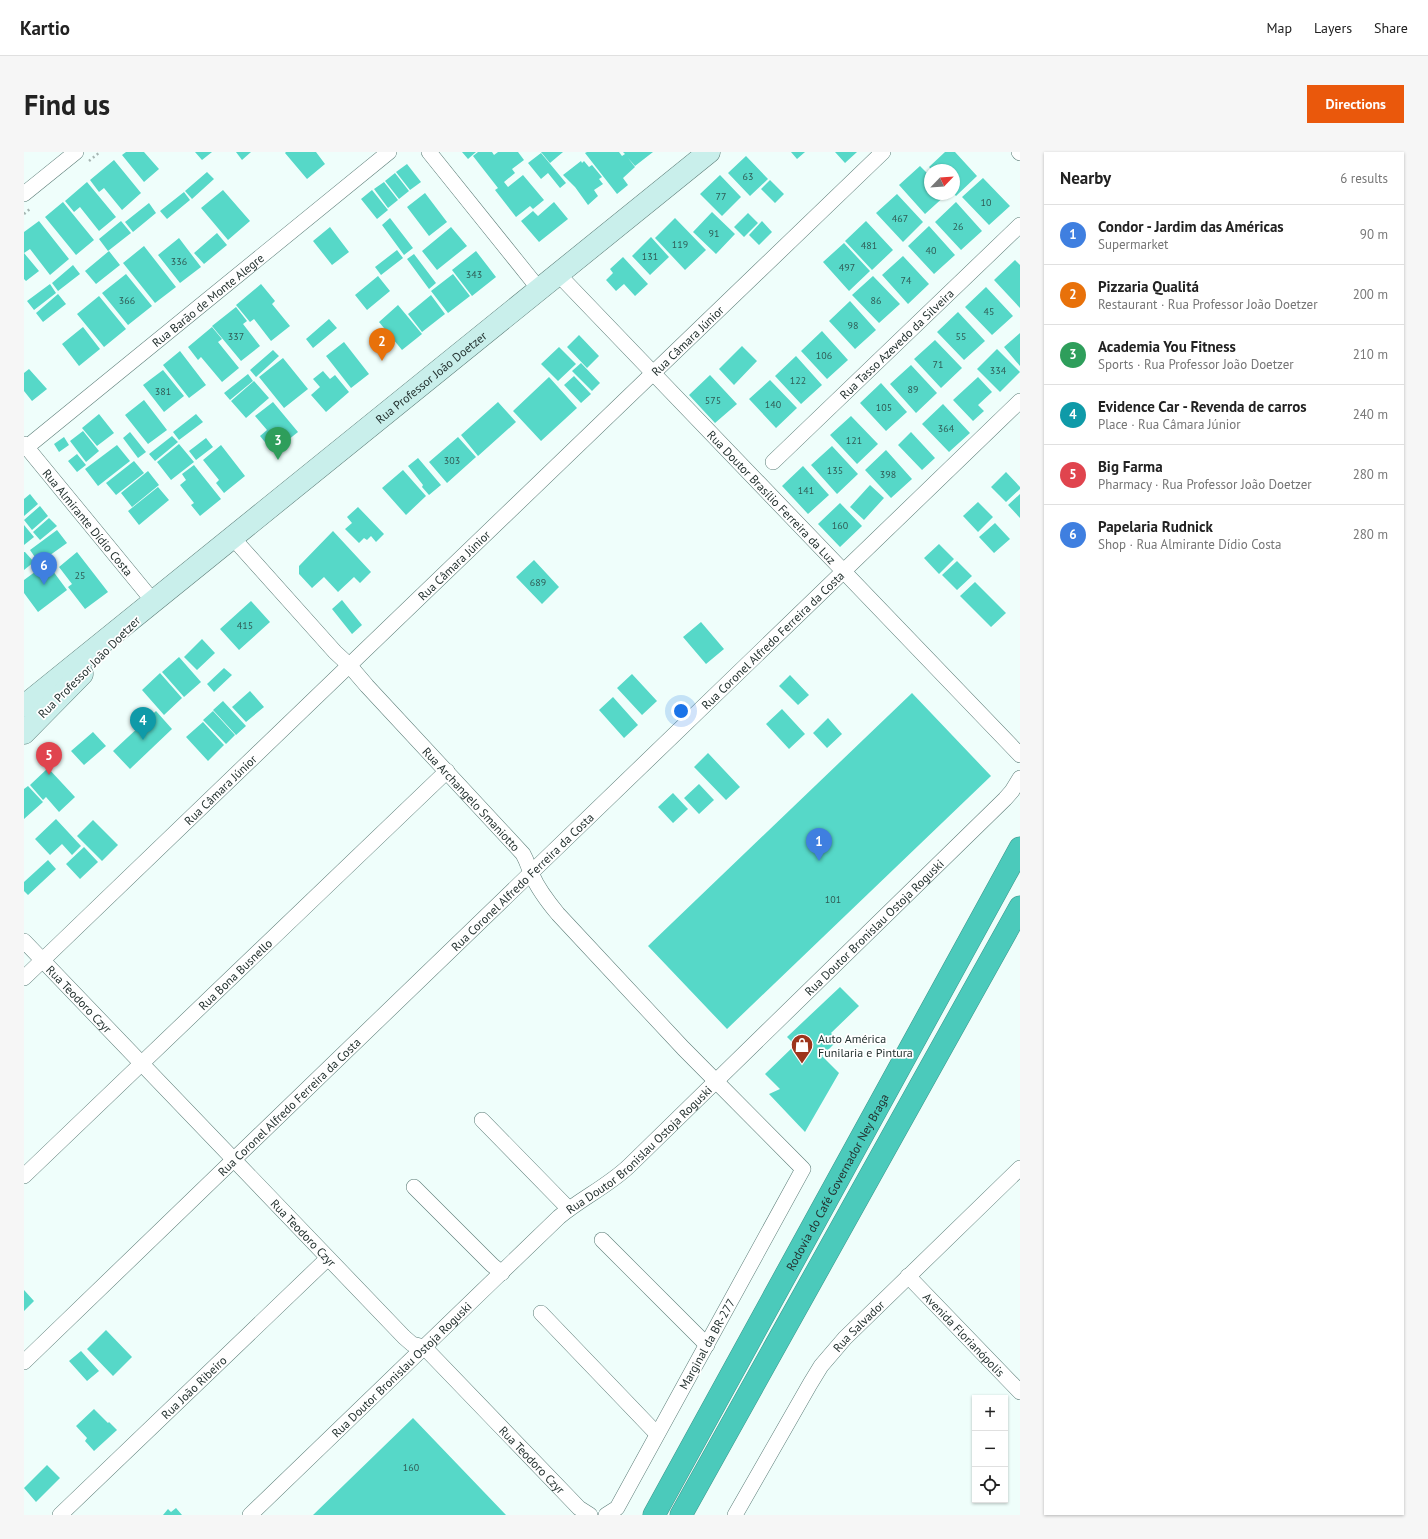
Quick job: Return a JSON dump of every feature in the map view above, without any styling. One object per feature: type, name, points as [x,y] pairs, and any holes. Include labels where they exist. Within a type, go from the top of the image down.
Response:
[{"type":"highway","name":"Rodovia do Café Governador Ney Braga","points":[[654,1515],[1020,848]]},
{"type":"highway","points":[[681,1515],[1020,907]]},
{"type":"highway","points":[[986,969],[1020,923]]},
{"type":"main road","name":"Rua Professor João Doetzer","points":[[24,706],[709,152]]},
{"type":"main road","name":"Rua Professor João Doetzer","points":[[24,733],[153,601]]},
{"type":"street","points":[[24,194],[76,152]]},
{"type":"street","name":"Rua Barão de Monte Alegre","points":[[25,445],[389,152]]},
{"type":"street","points":[[429,152],[539,289]]},
{"type":"street","name":"Rua Câmara Júnior","points":[[24,978],[883,152]]},
{"type":"street","name":"Rua Tasso Azevedo da Silveira","points":[[773,462],[1020,225]]},
{"type":"street","name":"Rua Doutor Brasílio Ferreira da Luz","points":[[558,274],[1020,755]]},
{"type":"street","name":"Rua Coronel Alfredo Ferreira da Costa","points":[[24,1362],[1020,402]]},
{"type":"street","name":"Rua Almirante Dídio Costa","points":[[25,445],[153,601]]},
{"type":"street","name":"Rua Archangelo Smaniotto","points":[[232,537],[335,652],[350,665],[367,686],[523,854],[542,894],[558,914],[688,1054],[803,1169]]},
{"type":"street","name":"Rua Bona Busnello","points":[[24,1176],[447,772]]},
{"type":"street","name":"Rua Doutor Bronislau Ostoja Roguski","points":[[250,1515],[569,1209],[619,1176],[1005,799],[1020,778]]},
{"type":"street","name":"Rua Teodoro Czyr","points":[[24,940],[327,1259],[404,1337],[412,1344],[424,1347],[579,1508],[590,1515]]},
{"type":"street","points":[[482,1120],[569,1209]]},
{"type":"street","name":"Rua Salvador","points":[[735,1515],[822,1366],[845,1338],[1020,1168]]},
{"type":"street","name":"Marginal da BR-277","points":[[606,1515],[617,1508],[803,1169]]},
{"type":"street","points":[[414,1187],[492,1265],[502,1272]]},
{"type":"street","points":[[602,1240],[706,1345]]},
{"type":"street","name":"Rua João Ribeiro","points":[[60,1515],[327,1259]]},
{"type":"street","name":"Avenida Florianópolis","points":[[908,1276],[1020,1392]]},
{"type":"street","points":[[541,1313],[657,1434]]},
{"type":"path","points":[[24,214],[30,210]]},
{"type":"building","points":[[126,152],[144,152],[159,169],[144,182],[122,155]]},
{"type":"building","points":[[195,152],[212,152],[202,160]]},
{"type":"building","points":[[236,152],[251,152],[242,160]]},
{"type":"building","points":[[316,152],[325,164],[307,179],[285,153]]},
{"type":"building","points":[[462,152],[476,152],[468,159]]},
{"type":"building","points":[[478,152],[492,152],[494,155],[498,152],[518,152],[524,160],[512,169],[515,173],[504,182],[508,187],[523,175],[544,200],[533,209],[530,206],[516,217],[495,190],[498,188],[473,156]]},
{"type":"building","points":[[541,152],[563,152],[550,163]]},
{"type":"building","points":[[619,152],[622,156],[625,154],[623,152],[653,152],[635,166],[628,158],[635,167],[623,178],[628,185],[617,194],[585,153]]},
{"type":"building","points":[[791,152],[805,152],[797,159]]},
{"type":"building","points":[[835,152],[857,152],[845,163]]},
{"type":"building","points":[[945,152],[955,152],[977,176],[960,192],[960,164],[932,164]]},
{"type":"building","points":[[541,153],[566,183],[560,188],[548,173],[541,179],[528,163]]},
{"type":"building","points":[[746,156],[768,179],[750,196],[728,173]]},
{"type":"building","points":[[114,160],[141,193],[122,210],[104,188],[99,192],[90,180]]},
{"type":"building","points":[[581,161],[582,163],[584,161],[589,167],[592,165],[602,177],[599,179],[603,184],[594,190],[598,196],[588,205],[575,187],[563,175]]},
{"type":"building","points":[[407,164],[421,182],[410,190],[396,172]]},
{"type":"building","points":[[920,166],[924,170],[924,200],[940,200],[925,214],[899,185]]},
{"type":"building","points":[[207,172],[214,179],[192,199],[185,191]]},
{"type":"building","points":[[395,173],[409,191],[399,199],[385,181]]},
{"type":"building","points":[[720,175],[741,197],[722,216],[700,194]]},
{"type":"building","points":[[983,178],[1010,206],[989,225],[962,197]]},
{"type":"building","points":[[770,180],[784,194],[775,203],[761,189]]},
{"type":"building","points":[[87,182],[116,217],[99,231],[80,207],[74,212],[65,201]]},
{"type":"building","points":[[384,182],[398,200],[388,208],[374,189]]},
{"type":"building","points":[[223,190],[250,221],[228,240],[201,208]]},
{"type":"building","points":[[372,190],[388,210],[377,219],[361,199]]},
{"type":"building","points":[[184,192],[190,200],[167,219],[160,211]]},
{"type":"building","points":[[425,193],[447,222],[429,236],[407,207]]},
{"type":"building","points":[[897,194],[923,222],[903,242],[876,213]]},
{"type":"building","points":[[63,202],[94,240],[76,255],[45,217]]},
{"type":"building","points":[[554,202],[568,219],[539,242],[521,221],[533,211],[538,216]]},
{"type":"building","points":[[956,202],[982,231],[961,250],[935,222]]},
{"type":"building","points":[[149,203],[156,213],[133,232],[125,222]]},
{"type":"building","points":[[712,212],[735,234],[716,254],[693,232]]},
{"type":"building","points":[[748,213],[758,223],[744,237],[734,227]]},
{"type":"building","points":[[390,218],[413,248],[404,255],[382,225]]},
{"type":"building","points":[[675,218],[706,250],[685,270],[655,238]]},
{"type":"building","points":[[39,221],[69,259],[50,275],[30,249],[24,253],[24,232]]},
{"type":"building","points":[[121,221],[131,233],[108,251],[99,239]]},
{"type":"building","points":[[762,221],[772,232],[759,245],[749,235]]},
{"type":"building","points":[[866,221],[893,250],[872,270],[845,241]]},
{"type":"building","points":[[929,226],[955,255],[934,274],[908,246]]},
{"type":"building","points":[[330,227],[349,252],[332,265],[313,241]]},
{"type":"building","points":[[451,227],[467,246],[437,270],[422,251]]},
{"type":"building","points":[[217,233],[227,245],[204,264],[194,253]]},
{"type":"building","points":[[651,237],[669,257],[650,275],[632,256]]},
{"type":"building","points":[[179,238],[201,267],[180,283],[158,255]]},
{"type":"building","points":[[844,243],[870,271],[849,291],[823,262]]},
{"type":"building","points":[[144,246],[176,287],[155,303],[123,263]]},
{"type":"building","points":[[397,250],[403,258],[381,275],[375,267]]},
{"type":"building","points":[[109,251],[120,265],[96,284],[85,271]]},
{"type":"building","points":[[476,251],[496,277],[472,296],[452,270]]},
{"type":"building","points":[[24,253],[39,271],[26,281],[24,279]]},
{"type":"building","points":[[414,254],[436,283],[429,289],[407,259]]},
{"type":"building","points":[[903,256],[929,284],[908,304],[882,275]]},
{"type":"building","points":[[623,257],[648,284],[635,296],[624,284],[616,291],[606,280],[613,273],[610,269]]},
{"type":"building","points":[[1015,260],[1020,265],[1020,308],[994,280]]},
{"type":"building","points":[[73,265],[80,274],[58,291],[52,283]]},
{"type":"building","points":[[126,274],[152,306],[128,325],[102,293]]},
{"type":"building","points":[[453,274],[470,296],[448,313],[431,291]]},
{"type":"building","points":[[378,276],[390,291],[367,310],[355,295]]},
{"type":"building","points":[[873,276],[900,304],[879,323],[852,295]]},
{"type":"building","points":[[50,284],[56,293],[34,310],[27,301]]},
{"type":"building","points":[[261,284],[275,301],[272,304],[290,326],[271,341],[254,319],[250,322],[236,305]]},
{"type":"building","points":[[986,287],[1013,316],[992,335],[965,307]]},
{"type":"building","points":[[58,294],[66,304],[43,322],[36,313]]},
{"type":"building","points":[[431,295],[445,314],[422,332],[408,314]]},
{"type":"building","points":[[99,296],[126,329],[104,347],[77,314]]},
{"type":"building","points":[[850,301],[876,330],[855,349],[829,321]]},
{"type":"building","points":[[398,305],[422,334],[402,350],[379,322]]},
{"type":"building","points":[[236,307],[247,321],[243,324],[260,346],[241,361],[212,326]]},
{"type":"building","points":[[958,312],[985,341],[964,360],[937,332]]},
{"type":"building","points":[[329,319],[337,328],[313,348],[306,339]]},
{"type":"building","points":[[83,327],[100,349],[79,366],[62,344]]},
{"type":"building","points":[[212,327],[222,339],[218,342],[239,368],[222,382],[201,357],[198,360],[188,347]]},
{"type":"building","points":[[822,331],[848,360],[827,379],[801,351]]},
{"type":"building","points":[[1020,333],[1020,366],[1004,347]]},
{"type":"building","points":[[579,335],[599,356],[587,368],[567,347]]},
{"type":"building","points":[[935,340],[962,368],[941,388],[914,359]]},
{"type":"building","points":[[344,342],[369,374],[351,388],[326,356]]},
{"type":"building","points":[[742,346],[757,361],[734,385],[719,369]]},
{"type":"building","points":[[559,347],[576,364],[558,381],[541,364]]},
{"type":"building","points":[[997,349],[1020,372],[1000,392],[977,369]]},
{"type":"building","points":[[273,350],[279,356],[256,377],[250,370]]},
{"type":"building","points":[[180,351],[206,385],[189,398],[163,365]]},
{"type":"building","points":[[796,356],[822,385],[801,404],[775,376]]},
{"type":"building","points":[[283,358],[308,389],[284,408],[259,377]]},
{"type":"building","points":[[581,363],[600,383],[592,391],[572,371]]},
{"type":"building","points":[[911,365],[937,393],[916,413],[890,384]]},
{"type":"building","points":[[29,369],[47,389],[32,401],[24,391],[24,373]]},
{"type":"building","points":[[163,370],[184,396],[164,412],[143,385]]},
{"type":"building","points":[[323,371],[330,379],[335,375],[349,392],[326,412],[311,395],[320,387],[313,379]]},
{"type":"building","points":[[248,374],[253,381],[230,400],[224,393]]},
{"type":"building","points":[[710,375],[737,404],[715,423],[689,395]]},
{"type":"building","points":[[574,376],[591,394],[581,403],[564,385]]},
{"type":"building","points":[[549,377],[577,408],[541,441],[513,411]]},
{"type":"building","points":[[978,377],[992,392],[978,405],[984,411],[973,421],[953,400]]},
{"type":"building","points":[[770,380],[797,408],[776,428],[749,399]]},
{"type":"building","points":[[254,381],[269,398],[246,418],[231,401]]},
{"type":"building","points":[[881,383],[907,412],[886,431],[860,403]]},
{"type":"building","points":[[144,400],[167,430],[148,444],[125,415]]},
{"type":"building","points":[[273,402],[298,432],[273,452],[260,436],[267,430],[255,416]]},
{"type":"building","points":[[498,402],[516,422],[478,456],[461,435]]},
{"type":"building","points":[[943,404],[970,433],[949,452],[922,424]]},
{"type":"building","points":[[99,414],[114,433],[97,446],[82,428]]},
{"type":"building","points":[[196,414],[203,422],[179,440],[173,432]]},
{"type":"building","points":[[851,416],[878,444],[857,464],[830,435]]},
{"type":"building","points":[[83,431],[99,451],[86,462],[70,441]]},
{"type":"building","points":[[130,432],[146,452],[138,458],[123,438]]},
{"type":"building","points":[[911,432],[935,458],[922,470],[898,445]]},
{"type":"building","points":[[172,436],[178,442],[155,461],[149,454]]},
{"type":"building","points":[[64,437],[69,445],[59,452],[54,444]]},
{"type":"building","points":[[458,437],[476,457],[447,483],[429,462]]},
{"type":"building","points":[[206,438],[213,447],[196,460],[189,451]]},
{"type":"building","points":[[179,444],[194,462],[171,480],[157,462]]},
{"type":"building","points":[[117,445],[130,461],[98,486],[85,469]]},
{"type":"building","points":[[221,445],[245,476],[224,493],[216,483],[219,480],[203,460]]},
{"type":"building","points":[[832,446],[858,474],[837,494],[811,465]]},
{"type":"building","points":[[886,450],[912,479],[891,498],[865,470]]},
{"type":"building","points":[[77,454],[86,465],[77,472],[68,461]]},
{"type":"building","points":[[418,458],[441,485],[429,495],[408,466]]},
{"type":"building","points":[[134,461],[144,473],[116,495],[106,483]]},
{"type":"building","points":[[194,465],[221,499],[200,516],[191,505],[194,503],[180,485],[186,480],[182,474]]},
{"type":"building","points":[[803,466],[829,495],[808,514],[782,486]]},
{"type":"building","points":[[403,470],[426,496],[406,515],[382,488]]},
{"type":"building","points":[[148,471],[159,485],[132,507],[121,493]]},
{"type":"building","points":[[1006,472],[1020,487],[1020,489],[1006,502],[991,487]]},
{"type":"building","points":[[870,485],[884,498],[864,520],[850,507]]},
{"type":"building","points":[[158,487],[169,500],[139,525],[128,511]]},
{"type":"building","points":[[30,494],[38,504],[24,516],[24,499]]},
{"type":"building","points":[[1020,494],[1020,518],[1008,505]]},
{"type":"building","points":[[978,502],[993,517],[978,532],[963,516]]},
{"type":"building","points":[[840,503],[862,526],[840,547],[818,524]]},
{"type":"building","points":[[40,506],[48,516],[32,530],[24,520]]},
{"type":"building","points":[[358,507],[384,534],[376,542],[371,536],[367,540],[364,538],[359,543],[345,529],[352,523],[347,517]]},
{"type":"building","points":[[49,518],[57,526],[40,540],[33,532]]},
{"type":"building","points":[[995,523],[1010,539],[994,553],[979,537]]},
{"type":"building","points":[[24,525],[34,537],[24,545]]},
{"type":"building","points":[[57,530],[67,543],[39,563],[30,550]]},
{"type":"building","points":[[333,531],[371,572],[360,583],[354,577],[338,592],[324,577],[312,588],[299,574],[299,566]]},
{"type":"building","points":[[939,544],[954,559],[939,574],[924,558]]},
{"type":"building","points":[[24,552],[34,562],[24,570]]},
{"type":"building","points":[[77,552],[108,592],[85,609],[68,587],[72,584],[59,567]]},
{"type":"building","points":[[534,560],[559,587],[542,604],[516,577]]},
{"type":"building","points":[[957,561],[972,576],[957,590],[942,575]]},
{"type":"building","points":[[47,563],[67,590],[38,612],[24,593],[24,580]]},
{"type":"building","points":[[975,582],[1006,613],[991,627],[960,596]]},
{"type":"building","points":[[342,600],[362,625],[352,634],[332,609]]},
{"type":"building","points":[[251,601],[270,622],[239,650],[220,629]]},
{"type":"building","points":[[701,622],[724,649],[706,664],[683,637]]},
{"type":"building","points":[[202,639],[215,653],[197,670],[184,657]]},
{"type":"building","points":[[179,657],[201,682],[184,697],[162,672]]},
{"type":"building","points":[[224,668],[232,675],[214,692],[207,684]]},
{"type":"building","points":[[160,673],[182,698],[164,715],[142,690]]},
{"type":"building","points":[[632,674],[657,701],[642,715],[617,688]]},
{"type":"building","points":[[790,675],[809,695],[798,705],[779,686]]},
{"type":"building","points":[[250,691],[264,707],[246,722],[232,707]]},
{"type":"building","points":[[912,693],[991,776],[727,1029],[648,946]]},
{"type":"building","points":[[613,697],[638,725],[624,738],[599,710]]},
{"type":"building","points":[[223,701],[246,726],[236,735],[213,710]]},
{"type":"building","points":[[782,709],[805,734],[789,749],[766,724]]},
{"type":"building","points":[[156,711],[172,729],[130,769],[113,751]]},
{"type":"building","points":[[213,711],[235,735],[226,744],[203,720]]},
{"type":"building","points":[[828,718],[842,734],[827,748],[813,733]]},
{"type":"building","points":[[203,722],[224,745],[208,761],[186,737]]},
{"type":"building","points":[[93,732],[106,746],[84,765],[71,751]]},
{"type":"building","points":[[708,753],[740,787],[726,800],[694,767]]},
{"type":"building","points":[[48,768],[75,797],[59,812],[46,797],[43,800],[30,785]]},
{"type":"building","points":[[699,784],[714,800],[699,814],[684,798]]},
{"type":"building","points":[[28,786],[43,802],[24,819],[24,789]]},
{"type":"building","points":[[673,793],[688,809],[673,823],[658,807]]},
{"type":"building","points":[[56,819],[81,846],[72,855],[62,844],[50,855],[35,839]]},
{"type":"building","points":[[93,820],[118,845],[102,861],[77,836]]},
{"type":"building","points":[[84,847],[98,862],[80,879],[66,864]]},
{"type":"building","points":[[48,860],[56,869],[28,895],[24,891],[24,882]]},
{"type":"building","name":"Auto América Funilaria e Pintura","points":[[840,987],[859,1006],[831,1033],[838,1040],[822,1056],[839,1073],[805,1132],[769,1094],[780,1089],[765,1074],[795,1045],[787,1037]]},
{"type":"building","points":[[24,1290],[34,1301],[24,1311]]},
{"type":"building","points":[[106,1330],[132,1357],[113,1376],[87,1349]]},
{"type":"building","points":[[81,1351],[99,1371],[87,1381],[69,1361]]},
{"type":"building","points":[[94,1409],[117,1430],[94,1451],[85,1441],[87,1438],[76,1426]]},
{"type":"building","points":[[413,1418],[506,1515],[313,1515]]},
{"type":"building","points":[[47,1465],[60,1478],[36,1502],[24,1488]]},
{"type":"building","points":[[176,1508],[182,1515],[163,1515],[168,1509],[171,1512]]},
{"type":"place","name":"Pizzaria Qualitá","points":[[382,361]]},
{"type":"place","name":"Academia You Fitness","points":[[278,460]]},
{"type":"place","name":"Papelaria Rudnick","points":[[44,585]]},
{"type":"place","name":"Evidence Car - Revenda de carros","points":[[143,740]]},
{"type":"place","name":"Big Farma","points":[[49,775]]},
{"type":"place","name":"Condor - Jardim das Américas","points":[[819,861]]},
{"type":"place","name":"Auto América Funilaria e Pintura","points":[[802,1064]]}]
